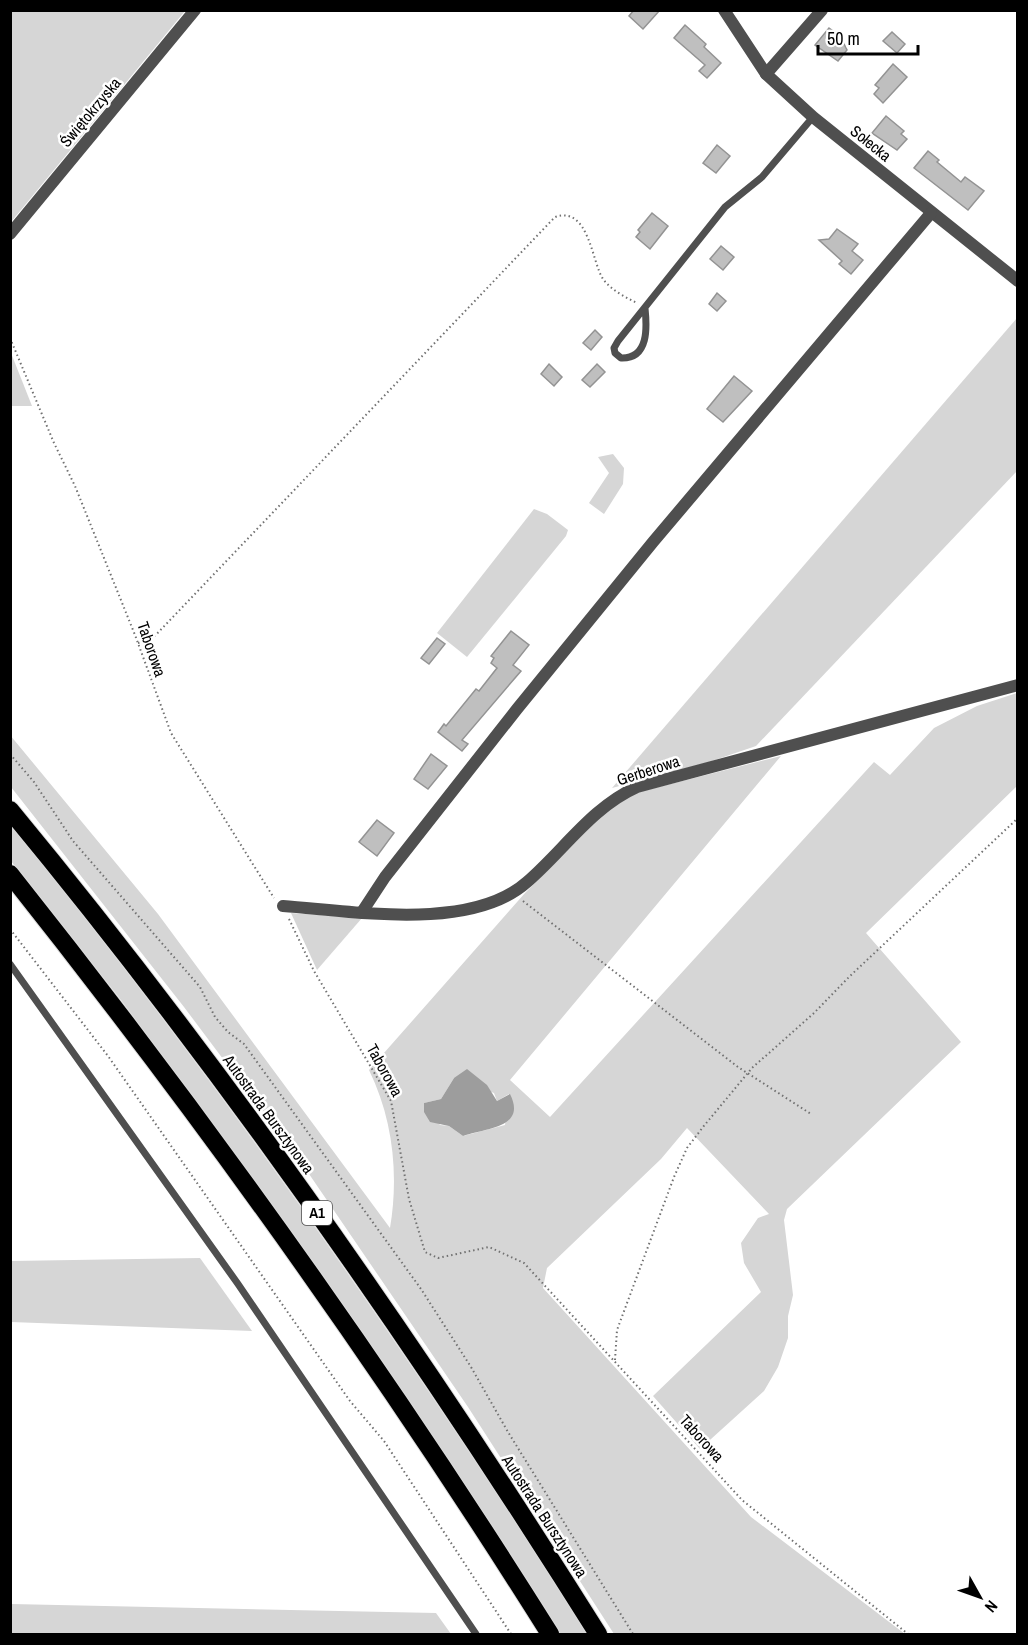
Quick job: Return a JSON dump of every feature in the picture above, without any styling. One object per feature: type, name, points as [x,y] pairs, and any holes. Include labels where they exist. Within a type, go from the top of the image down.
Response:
[{"type":"highway","name":"Autostrada Bursztynowa","points":[[10,810],[115,941],[255,1126],[450,1405],[598,1635]]},
{"type":"highway","name":"A1","points":[[10,874],[125,1021],[298,1256],[458,1491],[550,1635]]},
{"type":"street","name":"Świętokrzyska","points":[[10,234],[195,10]]},
{"type":"street","name":"Sołecka","points":[[724,10],[766,74],[813,117],[1017,281]]},
{"type":"street","points":[[766,74],[822,10]]},
{"type":"street","points":[[362,912],[385,877],[510,718],[653,542],[931,213]]},
{"type":"street","name":"Gerberowa","points":[[283,906],[424,915],[485,905],[515,893],[600,810],[617,796],[637,787],[1017,686]]},
{"type":"lane","points":[[645,308],[647,328],[641,347],[635,355],[621,358],[615,353],[614,348],[645,308],[725,207],[762,177],[813,117]]},
{"type":"lane","points":[[10,964],[238,1284],[476,1635]]},
{"type":"path","points":[[138,643],[151,639],[555,217],[562,214],[570,217],[585,231],[595,250],[601,276],[609,287],[645,308]]},
{"type":"path","name":"Taborowa","points":[[10,338],[54,443],[75,486],[138,643],[162,712],[175,740],[277,902],[283,906],[315,971],[391,1101],[409,1199],[425,1252],[438,1258],[489,1248],[524,1263],[742,1500],[909,1635]]},
{"type":"path","points":[[10,754],[34,782],[73,841],[200,987],[215,1017],[228,1032],[244,1044],[345,1182],[460,1349],[633,1635]]},
{"type":"path","points":[[615,1361],[617,1330],[687,1148],[747,1074],[1017,818]]},
{"type":"path","points":[[515,893],[599,962],[747,1074],[811,1114]]},
{"type":"path","points":[[10,929],[108,1056],[350,1401],[384,1441],[511,1635]]},
{"type":"path","points":[[70,1635],[92,1635]]},
{"type":"shaded area","points":[[10,11],[185,11],[11,222]]},
{"type":"shaded area","points":[[1017,318],[1017,471],[756,746],[709,762],[612,788]]},
{"type":"shaded area","points":[[11,353],[32,406],[11,406]]},
{"type":"shaded area","points":[[613,454],[624,468],[623,484],[604,514],[589,503],[609,473],[598,457]]},
{"type":"shaded area","points":[[534,509],[547,514],[568,530],[566,536],[467,657],[437,633]]},
{"type":"shaded area","points":[[1017,693],[1017,786],[866,933],[961,1042],[787,1209],[784,1220],[793,1295],[788,1316],[788,1338],[778,1367],[764,1391],[700,1449],[653,1396],[761,1292],[744,1263],[741,1243],[758,1218],[769,1214],[687,1128],[661,1159],[547,1268],[543,1288],[751,1517],[905,1634],[614,1634],[468,1407],[307,1171],[184,1007],[11,787],[10,735],[158,914],[390,1228],[394,1188],[392,1147],[384,1108],[369,1070],[525,893],[605,812],[619,801],[639,792],[781,756],[510,1080],[550,1117],[874,762],[890,775],[934,728],[977,706]],"holes":[[[454,1078],[494,1093],[497,1101],[509,1094],[505,1125],[463,1136],[449,1126],[440,1125],[424,1103],[441,1099]]]},
{"type":"shaded area","points":[[10,824],[164,1020],[311,1221],[452,1426],[588,1634],[560,1634],[466,1487],[294,1235],[121,1000],[11,861]]},
{"type":"shaded area","points":[[291,913],[362,918],[317,970]]},
{"type":"shaded area","points":[[467,1069],[487,1085],[497,1101],[510,1094],[514,1105],[513,1114],[502,1125],[463,1136],[449,1126],[430,1122],[424,1112],[424,1103],[441,1099],[454,1078]]},
{"type":"shaded area","points":[[200,1258],[252,1331],[11,1322],[11,1261]]},
{"type":"shaded area","points":[[11,1604],[436,1613],[451,1634],[11,1634]]},
{"type":"building","points":[[634,10],[660,10],[643,29],[629,16]]},
{"type":"building","points":[[685,25],[706,44],[704,47],[721,63],[707,78],[699,71],[705,65],[674,38]]},
{"type":"building","points":[[829,28],[840,36],[847,50],[838,61],[815,45]]},
{"type":"building","points":[[892,32],[905,44],[897,53],[883,41]]},
{"type":"building","points":[[893,64],[907,77],[883,103],[874,94],[879,88],[875,85]]},
{"type":"building","points":[[886,116],[904,131],[901,134],[907,139],[897,150],[872,133]]},
{"type":"building","points":[[717,145],[730,156],[716,173],[703,163]]},
{"type":"building","points":[[928,151],[939,160],[937,162],[961,182],[965,177],[984,191],[968,210],[914,168]]},
{"type":"building","points":[[652,213],[668,226],[650,249],[636,237],[640,232],[638,230]]},
{"type":"building","points":[[837,229],[858,244],[852,251],[863,260],[851,274],[839,264],[842,261],[819,240],[829,239]]},
{"type":"building","points":[[721,246],[734,257],[723,270],[710,259]]},
{"type":"building","points":[[717,293],[726,301],[717,311],[709,304]]},
{"type":"building","points":[[595,330],[602,337],[591,350],[583,343]]},
{"type":"building","points":[[549,364],[562,377],[554,386],[541,374]]},
{"type":"building","points":[[597,364],[605,372],[590,387],[582,380]]},
{"type":"building","points":[[734,376],[752,391],[723,422],[707,409]]},
{"type":"building","points":[[511,631],[529,645],[513,665],[521,671],[462,740],[468,744],[462,751],[438,732],[444,724],[446,726],[476,689],[479,691],[497,668],[491,663],[494,658],[491,656]]},
{"type":"building","points":[[437,638],[445,644],[429,664],[421,658]]},
{"type":"building","points":[[431,754],[447,766],[428,789],[414,779]]},
{"type":"building","points":[[377,820],[394,833],[377,856],[359,842]]}]
